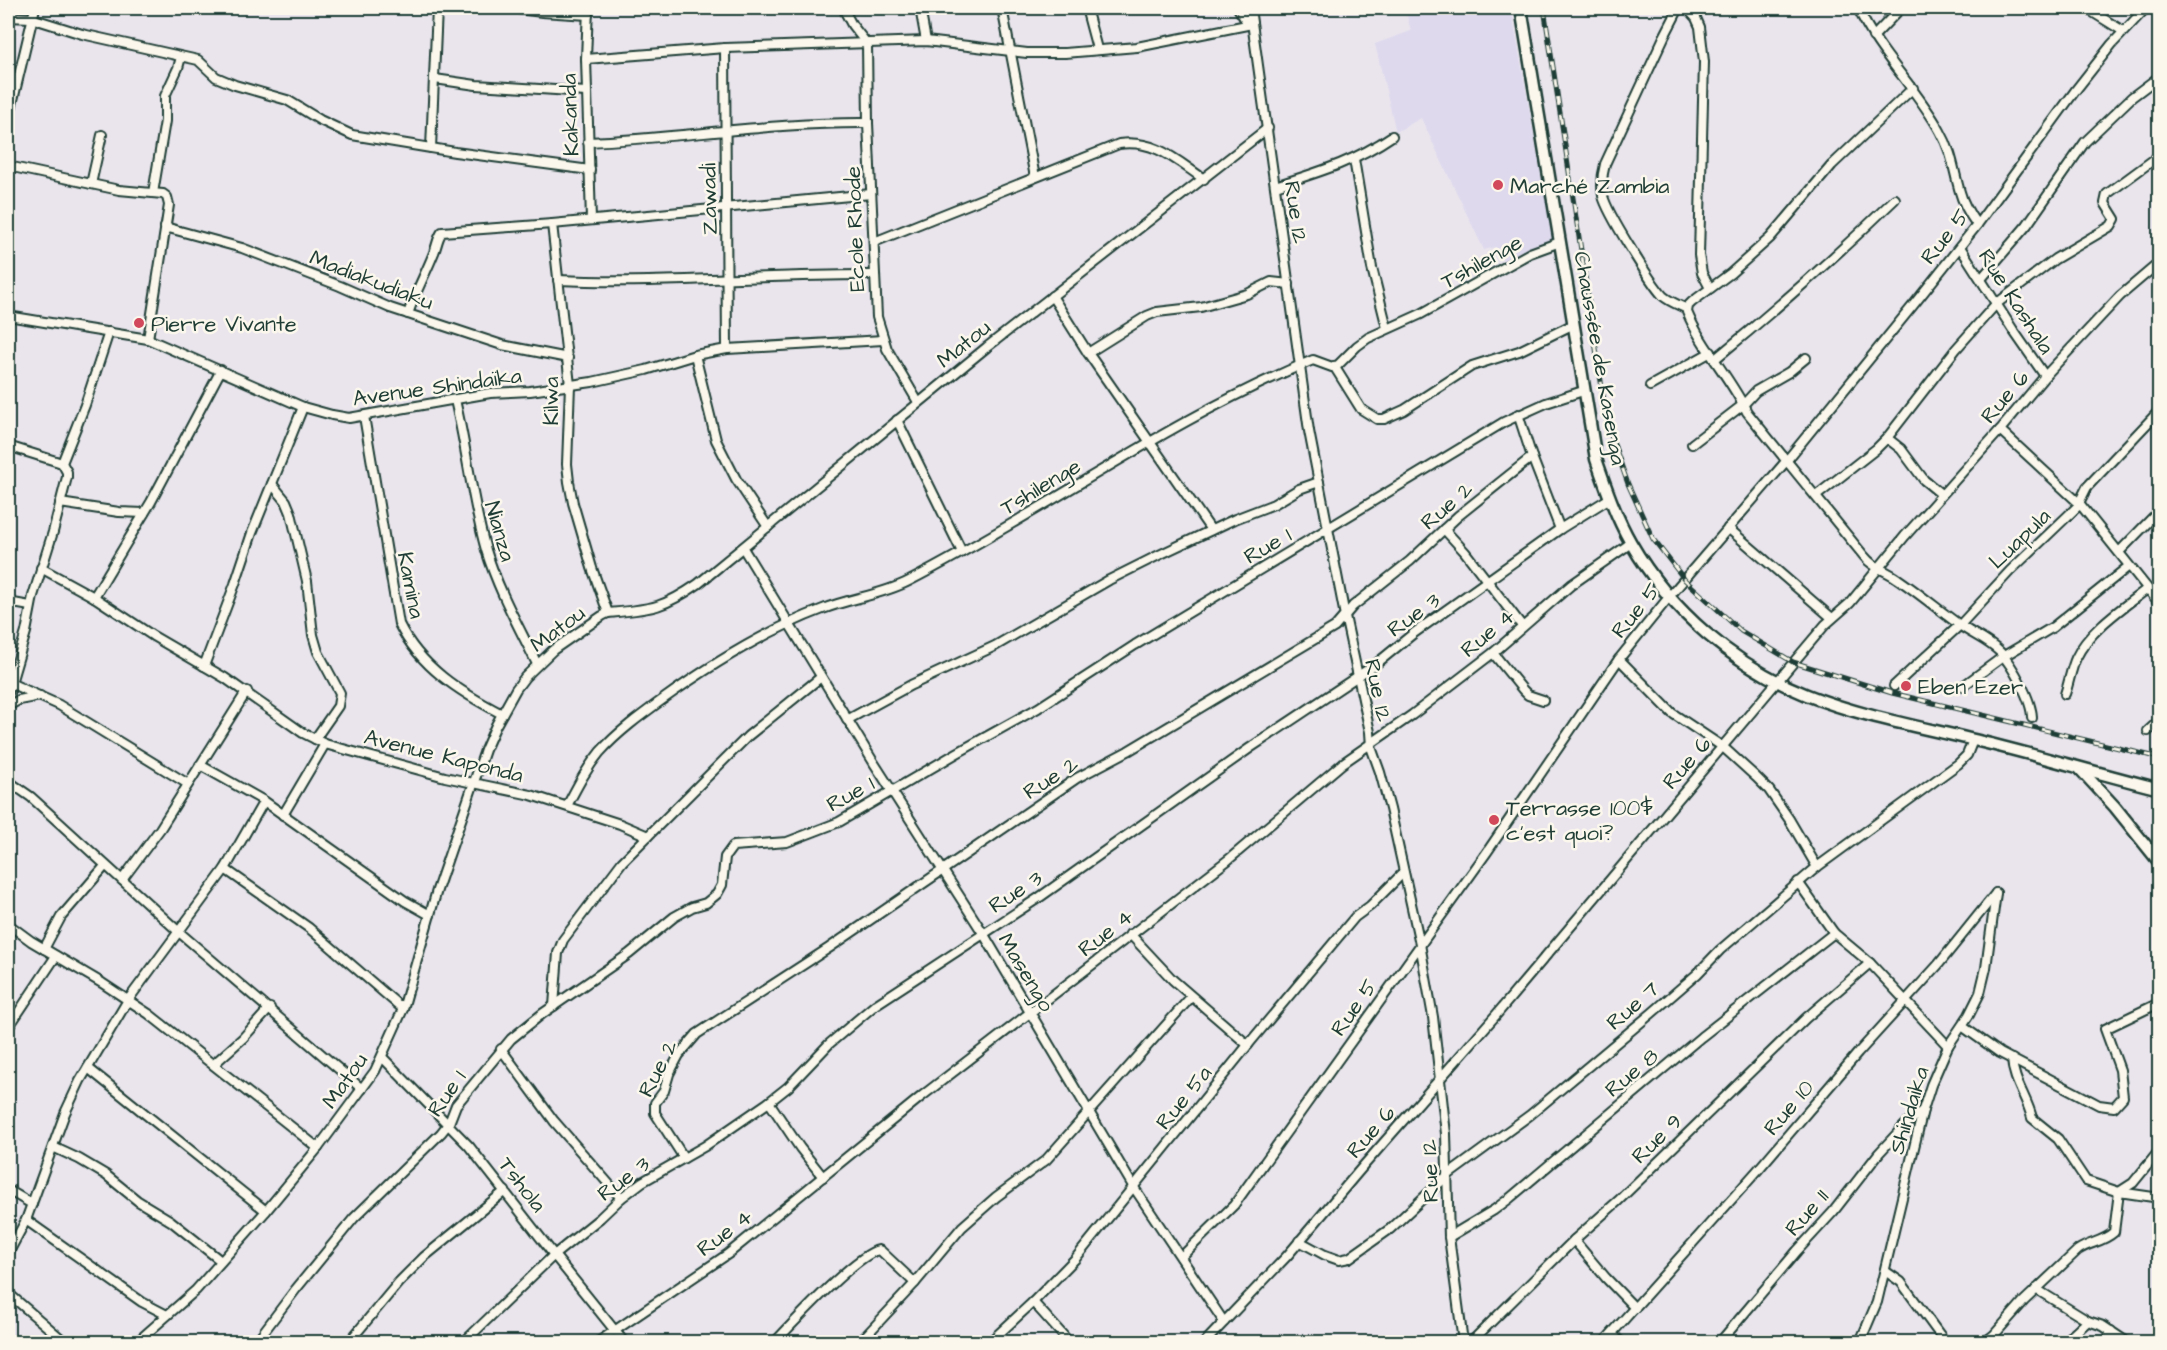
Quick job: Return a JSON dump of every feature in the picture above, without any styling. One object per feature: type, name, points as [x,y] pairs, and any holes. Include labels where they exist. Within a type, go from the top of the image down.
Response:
[{"type":"main road","name":"Chaussée de Kasenga","points":[[1521,8],[1596,459],[1610,498],[1631,543],[1669,597],[1713,639],[1776,681],[1826,702],[2160,789]]},
{"type":"main road","points":[[2080,769],[2148,846],[2160,863]]},
{"type":"street","points":[[8,121],[34,8]]},
{"type":"street","points":[[431,148],[437,8]]},
{"type":"street","points":[[510,8],[542,12],[588,11]]},
{"type":"street","points":[[843,8],[852,25],[867,44]]},
{"type":"street","points":[[920,8],[926,41]]},
{"type":"street","points":[[1002,8],[1035,177]]},
{"type":"street","points":[[1086,8],[1097,49]]},
{"type":"street","points":[[585,59],[724,48],[926,41],[1044,54],[1137,47],[1250,24],[1238,8]]},
{"type":"street","name":"Rue 12","points":[[1250,8],[1250,24],[1268,128],[1299,365],[1319,483],[1370,732],[1370,745],[1383,783],[1404,873],[1433,1017],[1441,1077],[1448,1175],[1449,1237],[1463,1342]]},
{"type":"street","points":[[1679,8],[1605,164],[1602,182],[1604,199],[1608,208],[1655,285],[1668,300],[1687,309]]},
{"type":"street","points":[[1687,8],[1700,27],[1704,62],[1699,255],[1702,273],[1710,288]]},
{"type":"street","name":"Rue Kashala","points":[[1858,8],[1873,37],[1913,88],[1947,144],[1955,166],[1959,192],[1977,225]]},
{"type":"street","points":[[1873,37],[1901,8]]},
{"type":"street","points":[[2086,8],[2123,31]]},
{"type":"street","name":"Rue 5","points":[[1181,1257],[1230,1210],[1488,852],[1619,659],[1669,597],[1788,459],[1960,247],[2075,91],[2123,31],[2146,8]]},
{"type":"street","name":"Kakanda","points":[[588,11],[585,59],[591,220]]},
{"type":"street","points":[[8,17],[31,18],[82,34],[198,60],[216,77],[287,100],[352,135],[590,170]]},
{"type":"street","name":"Ecole Rhode","points":[[867,44],[868,123],[877,317],[883,340],[918,402]]},
{"type":"street","name":"Zawadi","points":[[724,48],[727,349]]},
{"type":"street","points":[[153,193],[165,121],[165,96],[181,57]]},
{"type":"street","points":[[1981,279],[2027,225],[2085,142],[2132,97],[2160,76]]},
{"type":"street","points":[[435,79],[476,85],[586,92]]},
{"type":"street","points":[[1913,88],[1832,165],[1770,238],[1690,304],[1687,309],[1689,317],[1748,412],[1872,566],[1896,577],[2004,656],[2027,698],[2032,718]]},
{"type":"street","points":[[588,142],[839,122],[868,123]]},
{"type":"street","name":"Matou","points":[[137,1342],[196,1290],[267,1211],[318,1148],[362,1089],[382,1057],[403,1010],[430,915],[485,750],[516,689],[537,664],[608,613],[646,610],[666,604],[699,584],[918,402],[1268,128]]},
{"type":"street","points":[[91,184],[102,135]]},
{"type":"street","points":[[1275,186],[1354,159],[1392,136]]},
{"type":"street","points":[[874,242],[1119,144],[1153,146],[1204,178]]},
{"type":"street","points":[[1816,496],[1887,438],[1956,349],[1996,304],[2055,259],[2111,226],[2115,219],[2105,204],[2107,194],[2160,155]]},
{"type":"street","points":[[1354,159],[1372,267],[1387,328]]},
{"type":"street","points":[[8,166],[119,190],[165,195],[168,198],[148,339]]},
{"type":"street","points":[[408,314],[416,288],[442,232],[871,194]]},
{"type":"street","points":[[1650,386],[1713,356],[1765,319],[1895,199]]},
{"type":"street","name":"Kilwa","points":[[552,224],[570,385],[567,464],[573,503],[608,613]]},
{"type":"street","name":"Madiakudiaku","points":[[165,227],[242,248],[408,314],[502,345],[568,358]]},
{"type":"street","name":"Tshilenge","points":[[567,806],[591,764],[628,724],[716,663],[789,624],[850,599],[894,588],[1016,523],[1151,441],[1238,394],[1313,360],[1334,366],[1341,364],[1362,342],[1387,328],[1421,314],[1530,253],[1560,242]]},
{"type":"street","name":"Rue Kashala","points":[[1960,247],[2045,376]]},
{"type":"street","name":"Rue 6","points":[[1205,1342],[1299,1241],[1597,897],[1776,681],[1832,618],[1850,603],[1941,494],[2000,430],[2045,376],[2120,296],[2160,262]]},
{"type":"street","points":[[558,280],[639,283],[674,280],[874,275]]},
{"type":"street","points":[[1088,353],[1157,312],[1201,308],[1247,294],[1271,282],[1289,284]]},
{"type":"street","points":[[1052,296],[1088,353],[1211,530]]},
{"type":"street","name":"Avenue Shindaïka","points":[[8,316],[148,339],[303,407],[341,417],[364,416],[490,393],[530,391],[616,378],[695,355],[727,349],[883,340]]},
{"type":"street","points":[[1334,366],[1361,409],[1377,418],[1384,419],[1404,410],[1472,366],[1519,351],[1572,325]]},
{"type":"street","points":[[8,693],[67,474],[62,463],[89,394],[109,332]]},
{"type":"street","points":[[695,355],[716,440],[736,479],[768,527]]},
{"type":"street","points":[[1692,444],[1744,404],[1756,391],[1789,372],[1806,358]]},
{"type":"street","points":[[94,597],[144,513],[221,370]]},
{"type":"street","name":"Rue 1","points":[[255,1342],[354,1218],[449,1123],[456,1104],[501,1049],[519,1032],[628,954],[680,912],[706,903],[717,894],[722,885],[725,857],[733,846],[777,844],[798,839],[839,822],[891,790],[1038,708],[1135,645],[1518,414],[1583,391]]},
{"type":"street","name":"Nianza","points":[[455,400],[472,495],[486,550],[507,604],[537,664]]},
{"type":"street","points":[[204,666],[252,533],[303,407]]},
{"type":"street","name":"Luapula","points":[[1894,686],[1960,625],[2010,571],[2080,504],[2087,487],[2160,410]]},
{"type":"street","points":[[1518,414],[1560,529]]},
{"type":"street","name":"Kamina","points":[[364,416],[399,624],[413,649],[433,670],[461,691],[502,714]]},
{"type":"street","points":[[897,420],[962,552]]},
{"type":"street","points":[[2000,430],[2080,504],[2160,603]]},
{"type":"street","points":[[1887,438],[1910,459],[1918,474],[1941,494]]},
{"type":"street","points":[[8,446],[62,463]]},
{"type":"street","name":"Rue 2","points":[[684,1158],[655,1113],[655,1103],[664,1091],[669,1074],[680,1054],[697,1034],[943,871],[1077,778],[1128,751],[1335,627],[1353,606],[1410,561],[1458,516],[1532,457]]},
{"type":"street","points":[[847,720],[911,685],[995,646],[1109,580],[1211,530],[1274,504],[1299,489],[1319,483]]},
{"type":"street","points":[[272,484],[286,501],[291,513],[307,581],[313,635],[318,652],[340,693],[338,706],[315,739]]},
{"type":"street","name":"Rue 3","points":[[464,1342],[554,1256],[621,1198],[642,1182],[684,1158],[788,1088],[829,1044],[876,1005],[1040,897],[1241,754],[1358,676],[1414,633],[1560,529],[1610,498]]},
{"type":"street","points":[[60,503],[119,512],[144,513]]},
{"type":"street","points":[[2119,552],[2160,510]]},
{"type":"street","points":[[1728,528],[1832,618]]},
{"type":"street","points":[[1444,529],[1522,626]]},
{"type":"street","name":"Rue 4","points":[[598,1342],[728,1254],[922,1096],[1228,860],[1343,764],[1493,653],[1570,585],[1631,543]]},
{"type":"street","name":"Masengo","points":[[743,548],[847,720],[983,933],[1133,1186],[1224,1322]]},
{"type":"street","points":[[1963,686],[2004,656],[2053,627],[2129,566]]},
{"type":"street","name":"Avenue Kaponda","points":[[41,568],[94,597],[153,636],[247,691],[287,722],[325,744],[445,777],[531,795],[648,836]]},
{"type":"street","points":[[2065,694],[2077,657],[2088,641],[2104,624],[2147,589]]},
{"type":"street","points":[[8,602],[30,606]]},
{"type":"street","points":[[1493,653],[1528,695],[1543,700]]},
{"type":"street","points":[[1619,659],[1672,713],[1723,747],[1769,790],[1817,867]]},
{"type":"street","points":[[554,1006],[558,953],[563,940],[622,862],[748,736],[821,677]]},
{"type":"street","points":[[10,683],[41,696],[92,724],[188,783]]},
{"type":"street","points":[[122,880],[160,828],[247,691]]},
{"type":"street","points":[[8,706],[19,700],[41,696]]},
{"type":"street","points":[[2148,731],[2160,720]]},
{"type":"street","name":"Rue 7","points":[[1299,1241],[1340,1260],[1348,1258],[1390,1229],[1448,1175],[1548,1100],[1697,974],[1720,950],[1798,882],[1958,764],[1967,754],[1973,740]]},
{"type":"street","points":[[283,815],[325,744]]},
{"type":"street","points":[[200,765],[264,801],[405,901],[430,915]]},
{"type":"street","points":[[8,781],[31,797],[179,932],[362,1089]]},
{"type":"street","points":[[8,1254],[26,1220],[73,1095],[88,1068],[128,1000],[225,869],[264,801]]},
{"type":"street","points":[[44,949],[62,917],[105,866]]},
{"type":"street","points":[[225,869],[309,928],[403,1010]]},
{"type":"street","name":"Rue 5a","points":[[990,1342],[1075,1259],[1355,917],[1370,906],[1404,873]]},
{"type":"street","points":[[1798,882],[1834,933],[1870,963],[1948,1046]]},
{"type":"street","name":"Rue 10","points":[[1604,1342],[1938,965],[1996,893]]},
{"type":"street","name":"Shindaika","points":[[1860,1342],[1875,1310],[1931,1085],[1948,1046],[1980,993],[1986,968],[1996,893]]},
{"type":"street","points":[[8,924],[56,957],[128,1000],[214,1064],[318,1148]]},
{"type":"street","name":"Rue 8","points":[[1449,1237],[1510,1198],[1701,1037],[1834,933]]},
{"type":"street","points":[[1130,934],[1191,997],[1248,1045]]},
{"type":"street","points":[[8,1028],[56,957]]},
{"type":"street","name":"Rue 9","points":[[1472,1342],[1574,1240],[1618,1201],[1797,1026],[1870,963]]},
{"type":"street","points":[[860,1342],[915,1283],[962,1227],[1007,1188],[1038,1167],[1191,997]]},
{"type":"street","points":[[1962,1026],[2012,1059],[2099,1105],[2114,1107],[2123,1097],[2120,1070],[2105,1029],[2159,1006]]},
{"type":"street","points":[[214,1064],[243,1038],[270,1008]]},
{"type":"street","points":[[501,1049],[554,1122],[621,1198]]},
{"type":"street","name":"Tshola","points":[[382,1057],[449,1123],[506,1191],[554,1256],[624,1342]]},
{"type":"street","points":[[2012,1059],[2014,1076],[2030,1105],[2032,1118],[2058,1139],[2086,1181],[2119,1192],[2160,1198]]},
{"type":"street","points":[[88,1068],[267,1211]]},
{"type":"street","points":[[769,1102],[800,1149],[823,1177]]},
{"type":"street","name":"Rue 11","points":[[1720,1342],[1833,1212],[1879,1153],[1905,1125],[1923,1110]]},
{"type":"street","points":[[53,1147],[106,1175],[138,1201],[176,1225],[221,1262]]},
{"type":"street","points":[[2119,1192],[2133,1183],[2160,1150]]},
{"type":"street","points":[[8,1190],[32,1204]]},
{"type":"street","points":[[349,1342],[399,1282],[424,1257],[506,1191]]},
{"type":"street","points":[[1985,1342],[2036,1289],[2078,1250],[2087,1244],[2106,1239],[2114,1232],[2119,1192]]},
{"type":"street","points":[[26,1220],[142,1302],[168,1316]]},
{"type":"street","points":[[1574,1240],[1605,1278],[1635,1308]]},
{"type":"street","points":[[775,1342],[870,1252],[881,1251],[915,1283]]},
{"type":"street","points":[[1885,1271],[1901,1282],[1945,1342]]},
{"type":"street","points":[[2036,1289],[2127,1342]]},
{"type":"street","points":[[8,1293],[65,1342]]},
{"type":"street","points":[[1033,1302],[1069,1342]]},
{"type":"street","points":[[2065,1342],[2088,1321]]},
{"type":"street","points":[[2107,1342],[2111,1331]]},
{"type":"street","points":[[1612,1334],[1621,1342]]},
{"type":"shaded area","name":"Marché Zambia","points":[[1405,8],[1511,8],[1553,239],[1505,263],[1495,247],[1484,250],[1421,118],[1396,132],[1375,44],[1411,31]]},
{"type":"railway","points":[[1544,8],[1608,427],[1628,484],[1653,539],[1685,580],[1741,631],[1793,662],[1892,693],[2160,758]]},
{"type":"place","name":"Marché Zambia","points":[[1498,185]]},
{"type":"place","name":"Pierre Vivante","points":[[139,323]]},
{"type":"place","name":"Eben Ezer","points":[[1906,686]]},
{"type":"place","name":"Terrasse 100$ c'est quoi?","points":[[1494,820]]}]
